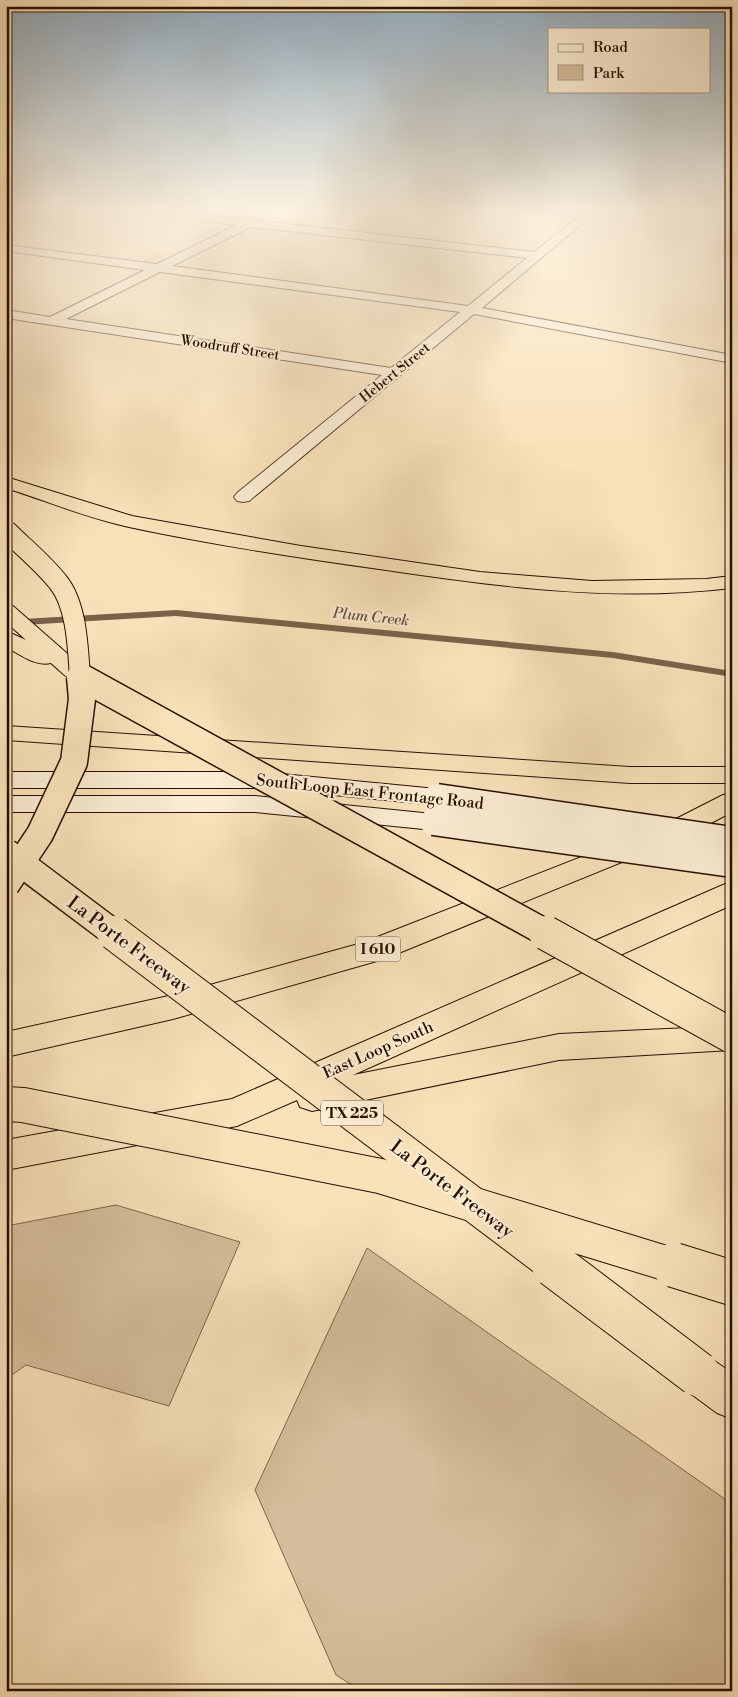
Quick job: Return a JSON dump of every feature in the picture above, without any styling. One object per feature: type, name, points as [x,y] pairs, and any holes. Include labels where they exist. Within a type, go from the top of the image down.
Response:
[{"type":"highway","points":[[6,482],[129,521],[301,552],[480,578],[592,587],[706,585],[732,582]]},
{"type":"highway","points":[[6,530],[59,583],[71,609],[77,641],[82,699],[74,762],[40,834],[6,885]]},
{"type":"highway","points":[[6,610],[79,676]]},
{"type":"highway","points":[[6,638],[79,676],[732,1037]]},
{"type":"highway","points":[[6,733],[630,775],[732,775]]},
{"type":"highway","name":"I 610","points":[[6,1045],[173,1007],[289,976],[373,950],[678,829],[732,802]]},
{"type":"highway","name":"La Porte Freeway","points":[[6,852],[732,1398]]},
{"type":"highway","name":"East Loop South","points":[[6,1155],[237,1112],[715,901],[732,891]]},
{"type":"highway","points":[[237,1112],[559,1048],[732,1037]]},
{"type":"highway","points":[[6,1104],[380,1176],[732,1283]]},
{"type":"street","points":[[52,321],[116,289]]},
{"type":"street","points":[[316,289],[472,310],[732,359]]},
{"type":"street","name":"Hebert Street","points":[[243,497],[497,289]]},
{"type":"street","name":"Woodruff Street","points":[[6,314],[394,374]]},
{"type":"street","name":"South Loop East Frontage Road","points":[[6,780],[261,780],[435,809],[732,864]]},
{"type":"street","name":"South Loop East Frontage Road","points":[[6,804],[255,804],[435,809],[732,840]]},
{"type":"green space","points":[[116,1205],[240,1242],[169,1406],[26,1365],[6,1379],[6,1226]]},
{"type":"green space","points":[[367,1248],[732,1504],[732,1691],[361,1691],[336,1675],[255,1490]]},
{"type":"waterway","name":"Plum Creek","points":[[6,623],[176,613],[613,655],[732,674]]}]
